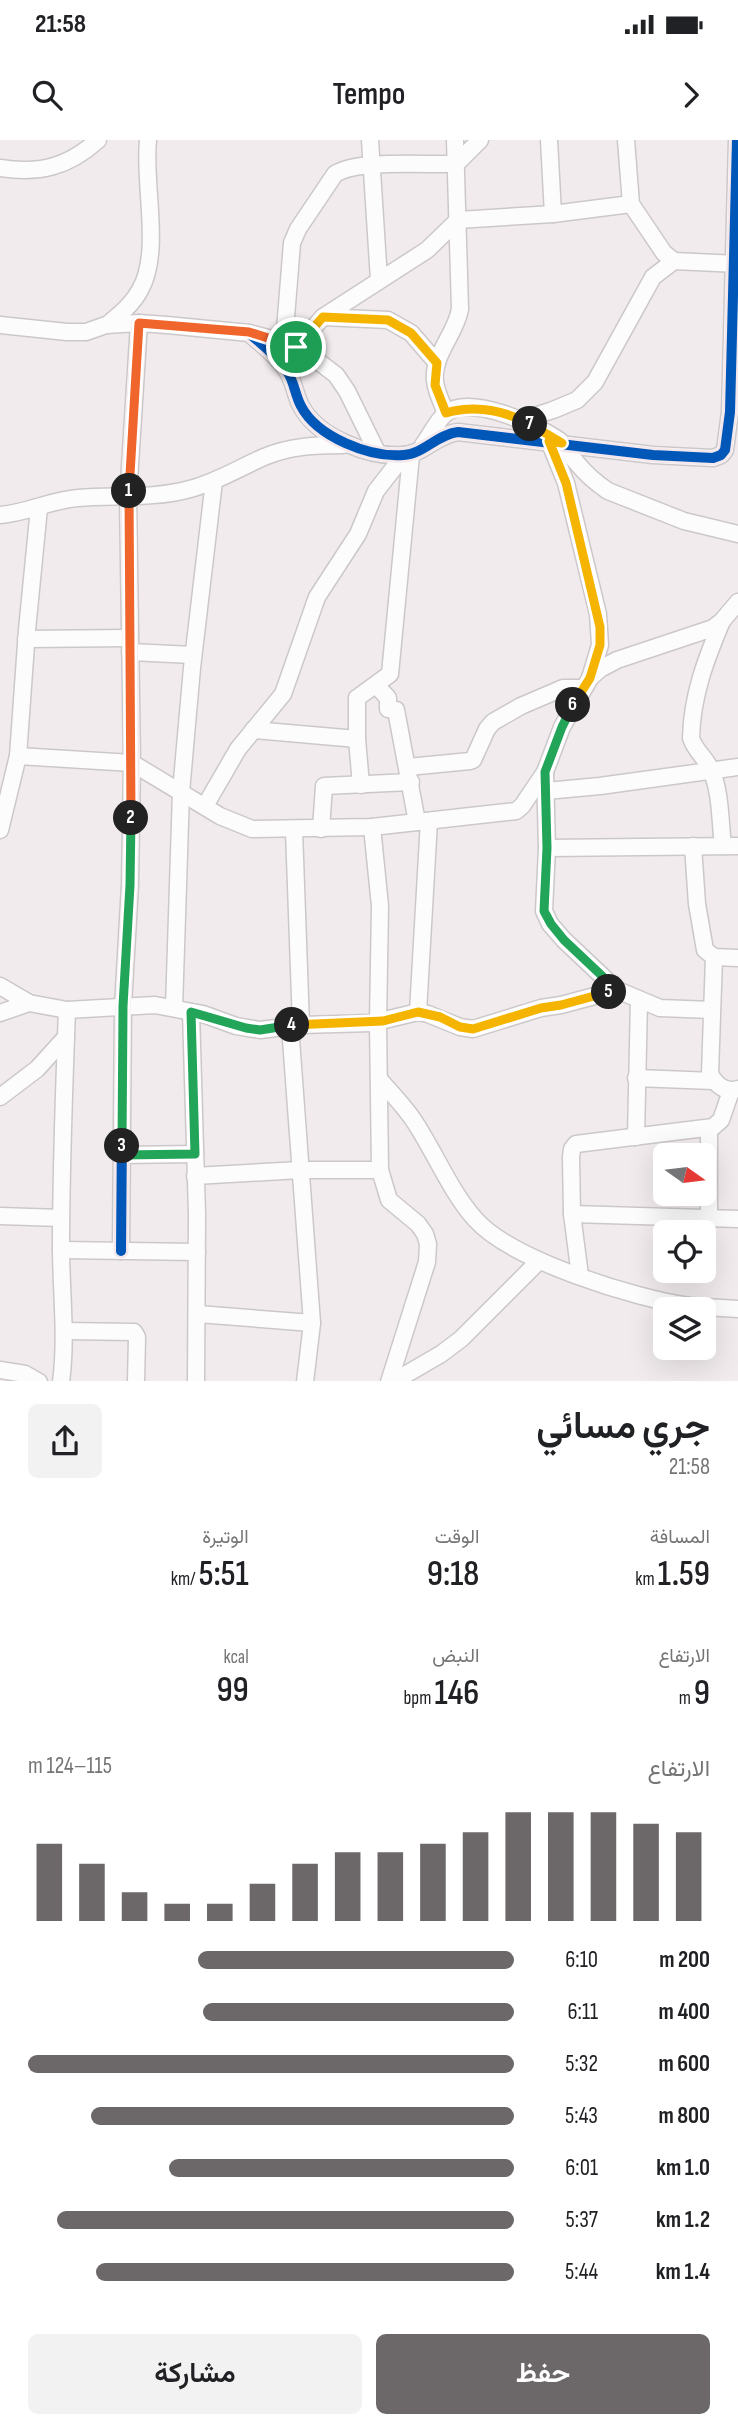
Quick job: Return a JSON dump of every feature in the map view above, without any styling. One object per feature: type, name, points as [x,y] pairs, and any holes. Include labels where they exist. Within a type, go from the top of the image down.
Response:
[{"type":"street","points":[[0,168],[17,170],[53,167],[81,155],[98,140]]},
{"type":"street","points":[[106,326],[125,310],[141,289],[148,265],[148,140]]},
{"type":"street","points":[[370,140],[379,280]]},
{"type":"street","points":[[446,413],[435,385],[437,363],[458,322],[460,309],[455,140]]},
{"type":"street","points":[[290,345],[291,252],[298,229],[335,174],[343,169],[371,165],[456,164],[480,140]]},
{"type":"street","points":[[549,140],[553,214]]},
{"type":"street","points":[[626,140],[631,204],[664,253],[674,261],[737,264]]},
{"type":"street","points":[[249,332],[289,373],[301,406],[320,430],[353,445],[377,452],[412,453],[458,432],[653,455],[713,458],[721,455],[725,450],[734,412],[737,140]]},
{"type":"street","points":[[290,345],[323,317],[427,250],[458,220],[553,214],[631,204]]},
{"type":"street","points":[[522,420],[554,411],[577,400],[595,382],[653,277],[674,261]]},
{"type":"street","points":[[323,317],[388,320],[411,333],[437,363]]},
{"type":"street","points":[[121,1251],[123,1006],[130,885],[132,763],[128,497],[139,323]]},
{"type":"street","points":[[0,325],[86,332],[106,326],[139,323],[249,332],[290,345],[336,375],[347,391],[377,452]]},
{"type":"street","points":[[205,806],[224,770],[283,694],[317,597],[358,534],[376,491],[446,413],[462,408],[482,408],[522,420],[555,442],[597,484],[608,491],[684,522],[738,534]]},
{"type":"street","points":[[18,756],[132,763],[239,826],[252,830],[372,827],[520,810],[545,772],[562,727],[586,683],[600,645],[598,614],[555,442]]},
{"type":"street","points":[[0,515],[79,498],[128,497],[186,490],[286,450],[303,446],[353,445]]},
{"type":"street","points":[[361,785],[356,740],[357,698],[390,674],[412,453]]},
{"type":"street","points":[[174,1008],[181,792],[193,655],[214,481]]},
{"type":"street","points":[[0,830],[18,756],[39,508]]},
{"type":"street","points":[[321,829],[324,786],[361,785],[473,760],[493,722],[521,706],[564,688],[586,683],[609,664],[713,628],[738,602]]},
{"type":"street","points":[[547,848],[730,846],[716,783],[711,769],[693,746],[692,725],[701,673],[722,621]]},
{"type":"street","points":[[26,639],[130,645],[193,655]]},
{"type":"street","points":[[376,685],[388,698],[388,709],[396,710],[423,821],[418,1012]]},
{"type":"street","points":[[253,730],[356,740]]},
{"type":"street","points":[[546,790],[653,779],[738,766]]},
{"type":"street","points":[[545,772],[547,848],[544,900],[547,916],[564,940],[617,990],[660,1008],[712,1010]]},
{"type":"street","points":[[372,827],[380,906],[380,1170],[388,1200],[418,1224],[425,1234],[428,1250],[427,1262],[395,1357],[391,1381]]},
{"type":"street","points":[[294,830],[295,1025],[300,1170],[312,1323],[305,1381]]},
{"type":"street","points":[[693,846],[697,904],[705,948],[714,957],[738,958]]},
{"type":"street","points":[[714,957],[710,1068],[714,1081]]},
{"type":"street","points":[[0,986],[29,1003],[67,1010],[155,1005],[260,1030],[295,1025],[378,1022],[418,1012],[473,1029],[541,1008],[617,990]]},
{"type":"street","points":[[636,1138],[639,1000]]},
{"type":"street","points":[[0,1013],[29,1003]]},
{"type":"street","points":[[61,1381],[64,1331],[61,1139],[67,1010]]},
{"type":"street","points":[[191,1012],[198,1314],[196,1381]]},
{"type":"street","points":[[0,1097],[37,1069],[66,1037]]},
{"type":"street","points":[[580,1276],[572,1214],[571,1157],[576,1144],[709,1128],[721,1120],[734,1090],[714,1081],[636,1078]]},
{"type":"street","points":[[379,1079],[409,1114],[477,1222],[502,1243],[539,1261],[580,1276],[668,1302],[738,1309]]},
{"type":"street","points":[[709,1128],[709,1218]]},
{"type":"street","points":[[122,1155],[195,1154]]},
{"type":"street","points":[[195,1176],[300,1170],[380,1170]]},
{"type":"street","points":[[572,1214],[738,1219]]},
{"type":"street","points":[[0,1216],[61,1219]]},
{"type":"street","points":[[61,1250],[197,1252]]},
{"type":"street","points":[[391,1381],[441,1354],[461,1339],[539,1261]]},
{"type":"street","points":[[198,1314],[312,1323]]},
{"type":"street","points":[[64,1331],[135,1332],[136,1381]]},
{"type":"street","points":[[0,1370],[36,1380]]},
{"type":"cycle path","points":[[249,333],[283,366],[301,406],[319,427],[346,443],[376,453],[411,454],[444,436],[458,432],[653,455],[713,458],[721,455],[725,450],[730,412],[737,140]]},
{"type":"cycle path","points":[[121,1251],[123,1006],[130,885],[132,763],[128,497],[139,323]]},
{"type":"route","points":[[323,317],[388,320],[411,333],[437,363],[435,385],[446,413],[462,408],[482,408],[522,420],[562,443],[549,441],[575,514],[598,614],[600,645],[590,678],[572,705],[545,772],[547,848],[544,911],[564,940],[617,990],[541,1008],[473,1029],[418,1012],[372,1023],[300,1025],[260,1030],[236,1026],[191,1012],[195,1154],[122,1155],[123,1006],[130,885],[132,763],[128,497],[139,323],[249,332],[296,347],[323,317]]}]
